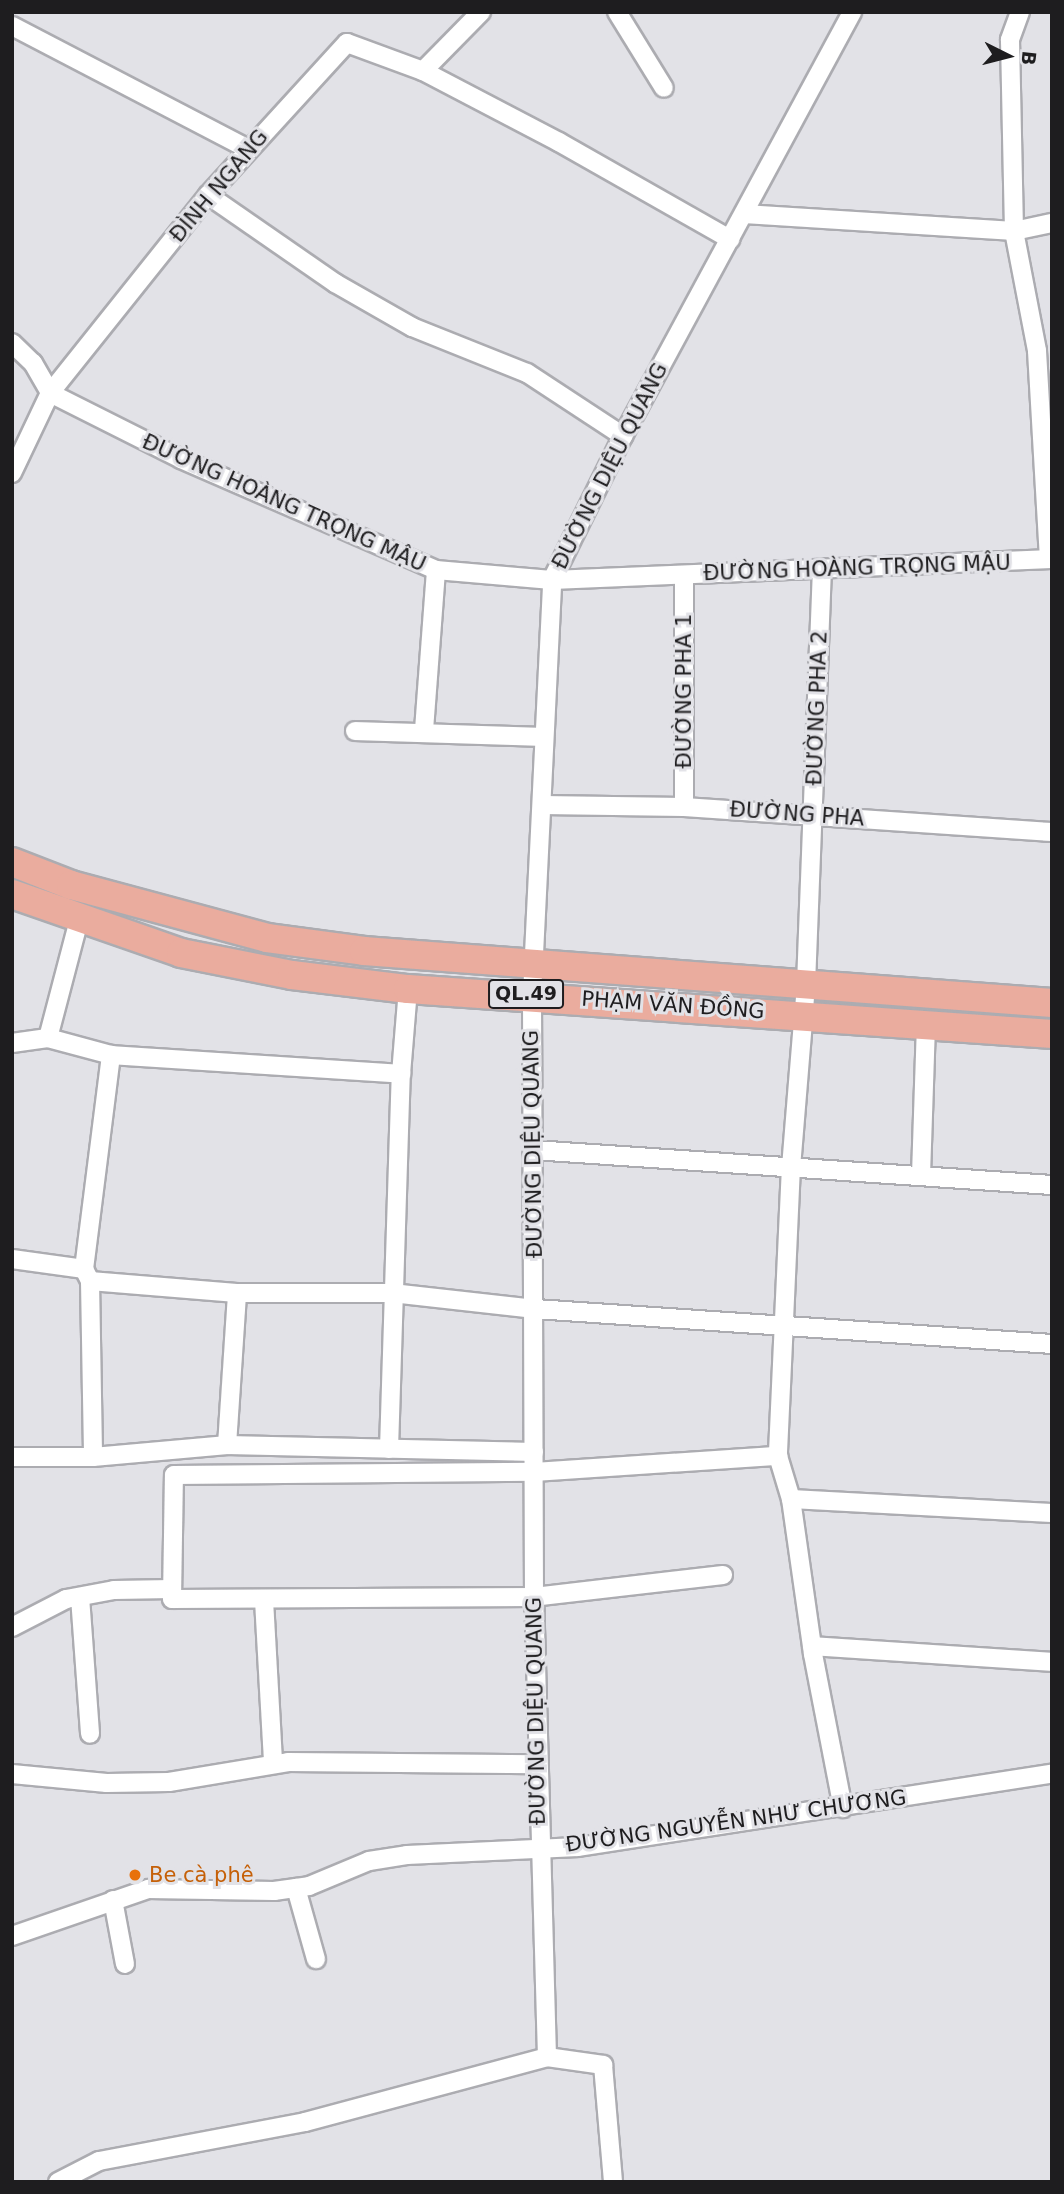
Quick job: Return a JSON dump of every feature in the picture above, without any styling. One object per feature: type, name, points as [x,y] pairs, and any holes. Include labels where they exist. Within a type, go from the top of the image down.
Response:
[{"type":"main road","name":"PHẠM VĂN ĐỒNG","points":[[12,862],[71,885],[267,938],[364,951],[1052,1003]]},
{"type":"main road","name":"PHẠM VĂN ĐỒNG","points":[[12,894],[79,920],[181,953],[292,975],[408,989],[926,1022],[1052,1034]]},
{"type":"street","points":[[481,12],[423,71],[730,239]]},
{"type":"street","points":[[617,12],[664,88]]},
{"type":"street","name":"ĐƯỜNG DIỆU QUANG","points":[[547,2057],[538,1846],[534,1597],[532,995],[552,580],[624,436],[852,12]]},
{"type":"street","points":[[1020,12],[1010,40],[1014,231],[1044,356],[1050,559]]},
{"type":"street","points":[[12,26],[248,149]]},
{"type":"street","name":"ĐÌNH NGANG","points":[[12,473],[50,393],[208,195],[347,43],[423,71]]},
{"type":"street","points":[[208,195],[335,284],[412,327],[527,373],[624,436]]},
{"type":"street","points":[[744,214],[1014,231],[1052,223]]},
{"type":"street","points":[[12,343],[33,363],[50,393]]},
{"type":"street","name":"ĐƯỜNG HOÀNG TRỌNG MẬU","points":[[50,393],[181,459],[436,570],[552,580],[1050,559]]},
{"type":"street","name":"ĐƯỜNG PHA 2","points":[[822,568],[806,985],[791,1166],[778,1456],[791,1499],[812,1646],[843,1808]]},
{"type":"street","points":[[424,730],[436,570]]},
{"type":"street","name":"ĐƯỜNG PHA 1","points":[[684,575],[684,807]]},
{"type":"street","points":[[355,731],[424,730],[544,737]]},
{"type":"street","name":"ĐƯỜNG PHA","points":[[542,805],[684,807],[1052,832]]},
{"type":"street","points":[[48,1038],[79,920]]},
{"type":"street","points":[[390,1449],[392,1293],[401,1074],[408,989]]},
{"type":"street","points":[[921,1175],[926,1022]]},
{"type":"street","points":[[12,1043],[48,1038],[111,1055],[401,1074]]},
{"type":"street","points":[[93,1457],[87,1275],[111,1055]]},
{"type":"street","points":[[533,1150],[1052,1185]]},
{"type":"street","points":[[12,1259],[87,1275],[237,1293],[392,1293],[535,1309],[1052,1344]]},
{"type":"street","points":[[227,1445],[237,1293]]},
{"type":"street","points":[[12,1458],[93,1457],[227,1445],[534,1451]]},
{"type":"street","points":[[723,1575],[534,1597],[172,1599],[174,1475],[534,1472],[778,1456]]},
{"type":"street","points":[[791,1499],[1052,1513]]},
{"type":"street","points":[[12,1627],[80,1597],[114,1590],[172,1589]]},
{"type":"street","points":[[80,1597],[90,1734]]},
{"type":"street","points":[[264,1600],[273,1763]]},
{"type":"street","points":[[812,1646],[1052,1661]]},
{"type":"street","points":[[12,1774],[107,1783],[169,1783],[273,1763],[537,1764]]},
{"type":"street","name":"ĐƯỜNG NGUYỄN NHƯ CHƯƠNG","points":[[12,1936],[148,1889],[296,1888],[369,1861],[538,1846],[578,1847],[1052,1774]]},
{"type":"street","points":[[296,1888],[316,1959]]},
{"type":"street","points":[[113,1900],[125,1965]]},
{"type":"street","points":[[58,2182],[99,2161],[305,2122],[547,2057],[603,2065],[613,2182]]},
{"type":"place","name":"Be cà phê","points":[[135,1875]]}]
